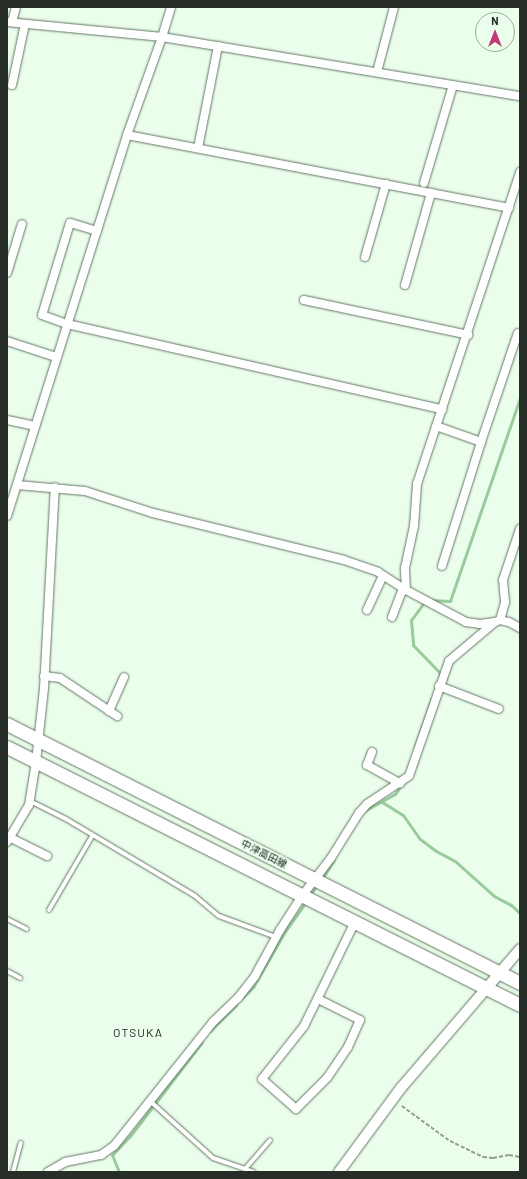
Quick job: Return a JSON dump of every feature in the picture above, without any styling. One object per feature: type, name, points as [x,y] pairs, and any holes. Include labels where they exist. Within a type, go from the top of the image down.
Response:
[{"type":"main road","name":"中津高田線","points":[[7,724],[520,983]]},
{"type":"main road","name":"中津高田線","points":[[7,747],[520,1005]]},
{"type":"street","points":[[16,7],[10,22],[162,37],[520,96]]},
{"type":"street","points":[[7,516],[127,135],[162,37],[171,7]]},
{"type":"street","points":[[377,72],[394,7]]},
{"type":"street","points":[[12,85],[25,24]]},
{"type":"street","points":[[198,148],[218,46]]},
{"type":"street","points":[[424,183],[453,85]]},
{"type":"street","points":[[127,135],[508,208]]},
{"type":"street","points":[[392,617],[404,589],[405,568],[414,526],[417,484],[468,335],[520,172]]},
{"type":"street","points":[[365,257],[386,184]]},
{"type":"street","points":[[404,285],[431,193]]},
{"type":"street","points":[[97,231],[70,223],[42,315],[67,324],[442,409]]},
{"type":"street","points":[[7,273],[22,224]]},
{"type":"street","points":[[304,300],[468,335]]},
{"type":"street","points":[[442,566],[481,442],[518,332]]},
{"type":"street","points":[[7,342],[56,358]]},
{"type":"street","points":[[7,420],[35,426]]},
{"type":"street","points":[[436,426],[481,442]]},
{"type":"street","points":[[17,485],[85,490],[153,513],[344,560],[383,575],[404,589],[466,622],[480,624],[498,621],[510,622],[520,628]]},
{"type":"street","points":[[47,856],[8,839],[30,800],[39,740],[44,676],[54,487]]},
{"type":"street","points":[[48,1172],[65,1162],[94,1157],[109,1150],[131,1126],[212,1022],[246,988],[258,971],[276,937],[302,896],[331,858],[359,813],[367,804],[400,783],[411,772],[439,686],[449,661],[474,639],[498,621],[505,602],[503,580],[520,529]]},
{"type":"street","points":[[367,610],[383,575]]},
{"type":"street","points":[[466,622],[470,627],[474,639]]},
{"type":"street","points":[[44,676],[60,678],[116,716]]},
{"type":"street","points":[[109,711],[124,677]]},
{"type":"street","points":[[439,686],[499,709]]},
{"type":"street","points":[[372,752],[367,765],[400,783]]},
{"type":"street","points":[[318,999],[360,1020],[348,1047],[327,1078],[296,1109],[262,1079],[304,1026],[355,922]]},
{"type":"street","points":[[339,1172],[401,1088],[485,988],[520,949]]},
{"type":"lane","points":[[30,800],[66,819],[92,836],[195,896],[219,916],[276,937]]},
{"type":"lane","points":[[49,910],[92,836]]},
{"type":"lane","points":[[7,919],[27,929]]},
{"type":"lane","points":[[7,971],[20,978]]},
{"type":"lane","points":[[150,1101],[167,1114],[206,1152],[220,1161],[254,1172]]},
{"type":"lane","points":[[245,1169],[270,1140]]},
{"type":"lane","points":[[13,1172],[21,1143]]},
{"type":"path","points":[[402,1106],[450,1141],[483,1157],[493,1158],[509,1155],[520,1157]]},
{"type":"waterway","points":[[430,600],[450,601],[520,398]]},
{"type":"waterway","points":[[425,601],[411,620],[413,645],[440,673],[439,680]]},
{"type":"waterway","points":[[415,747],[432,698]]},
{"type":"waterway","points":[[366,810],[395,794],[402,784]]},
{"type":"waterway","points":[[382,802],[403,815],[420,839],[436,851],[455,861],[494,896],[511,905],[520,913]]},
{"type":"waterway","points":[[322,879],[334,860]]},
{"type":"waterway","points":[[310,895],[317,885]]},
{"type":"waterway","points":[[242,998],[253,987],[284,933],[306,901]]},
{"type":"waterway","points":[[210,1031],[236,1005]]},
{"type":"waterway","points":[[119,1172],[112,1155],[130,1136],[202,1042]]},
{"type":"district","name":"OTSUKA","points":[[138,1033]]}]
